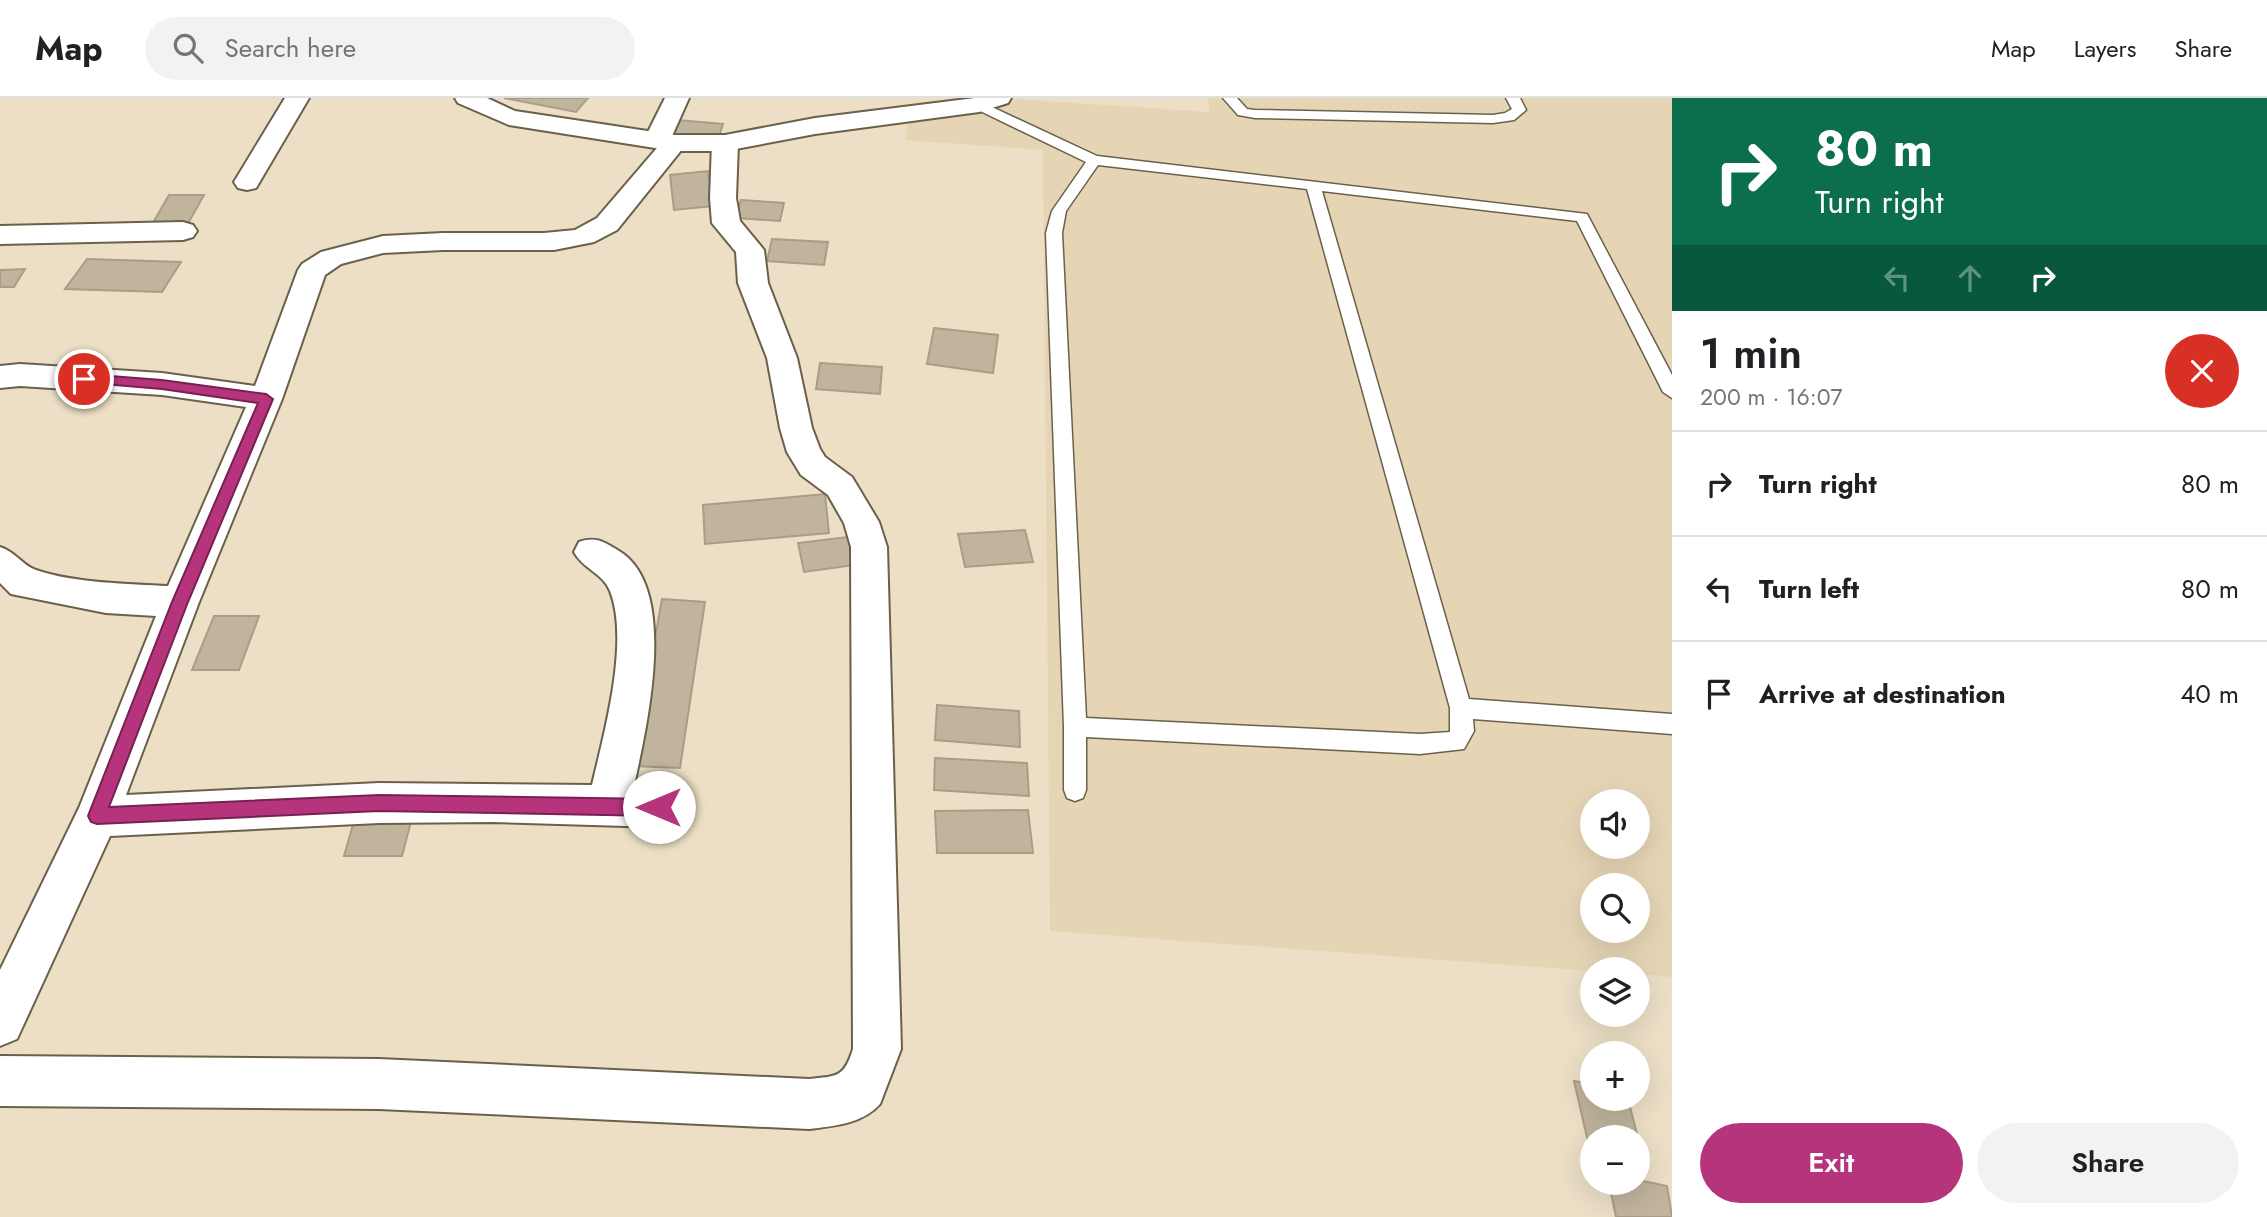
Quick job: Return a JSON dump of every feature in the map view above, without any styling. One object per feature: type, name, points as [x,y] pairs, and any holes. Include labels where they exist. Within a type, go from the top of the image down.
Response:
[{"type":"street","points":[[247,182],[297,98]]},
{"type":"street","points":[[467,98],[509,118],[666,141],[725,143],[815,125],[989,102]]},
{"type":"street","points":[[0,1022],[97,816],[180,602],[266,399],[312,270],[340,252],[374,246],[549,242],[583,236],[602,228],[646,181],[666,141],[677,98]]},
{"type":"street","points":[[0,1081],[379,1084],[809,1104],[850,1100],[868,1083],[877,1049],[869,547],[861,522],[840,486],[813,466],[804,453],[793,417],[782,359],[753,283],[750,250],[726,223],[723,198],[725,143]]},
{"type":"street","points":[[0,235],[183,231]]},
{"type":"street","points":[[0,377],[20,375],[162,384],[266,399]]},
{"type":"street","points":[[592,552],[619,571],[630,596],[635,621],[632,694],[608,807]]},
{"type":"street","points":[[0,561],[24,583],[106,598],[180,602]]},
{"type":"street","points":[[97,816],[379,803],[659,807]]},
{"type":"lane","points":[[1230,98],[1243,112],[1255,114],[1468,119],[1509,117],[1519,110],[1513,98]]},
{"type":"lane","points":[[989,102],[1094,160],[1583,217],[1672,392]]},
{"type":"lane","points":[[1075,790],[1075,727],[1054,233],[1059,211],[1094,160]]},
{"type":"lane","points":[[1075,727],[1420,744],[1456,742],[1463,731],[1461,708],[1314,187]]},
{"type":"lane","points":[[1461,708],[1672,724]]},
{"type":"shaded area","points":[[1207,98],[1672,98],[1672,977],[1650,975],[1650,957],[1580,957],[1580,970],[1050,931],[1043,150],[905,140],[910,111],[1015,99],[1210,112]]},
{"type":"building","points":[[504,98],[588,98],[576,112]]},
{"type":"building","points":[[677,120],[723,124],[719,137],[672,134]]},
{"type":"building","points":[[708,171],[713,206],[674,210],[670,175]]},
{"type":"building","points":[[169,195],[204,195],[186,227],[150,228]]},
{"type":"building","points":[[741,200],[784,203],[780,221],[736,218]]},
{"type":"building","points":[[772,239],[828,242],[824,265],[767,261]]},
{"type":"building","points":[[87,259],[181,262],[162,292],[65,289]]},
{"type":"building","points":[[25,269],[14,287],[0,287],[0,270]]},
{"type":"building","points":[[934,328],[998,335],[993,373],[927,364]]},
{"type":"building","points":[[820,363],[882,367],[880,394],[816,389]]},
{"type":"building","points":[[825,494],[829,533],[705,544],[703,505]]},
{"type":"building","points":[[1025,530],[1033,562],[965,567],[958,534]]},
{"type":"building","points":[[855,536],[862,564],[804,572],[798,543]]},
{"type":"building","points":[[662,599],[705,602],[680,768],[632,766]]},
{"type":"building","points":[[214,616],[259,616],[239,670],[192,670]]},
{"type":"building","points":[[937,705],[1019,711],[1020,747],[935,740]]},
{"type":"building","points":[[935,758],[1027,763],[1029,796],[934,790]]},
{"type":"building","points":[[1028,810],[1033,853],[937,853],[935,811]]},
{"type":"building","points":[[356,814],[413,814],[402,856],[344,856]]},
{"type":"building","points":[[1574,1081],[1580,1082],[1580,1107]]},
{"type":"building","points":[[1581,1111],[1631,1111],[1635,1125],[1584,1125]]},
{"type":"building","points":[[1650,1182],[1667,1186],[1672,1217],[1616,1217],[1611,1195],[1650,1195]]},
{"type":"route","points":[[84,379],[162,384],[266,399],[180,602],[97,816],[379,803],[659,807]]}]
